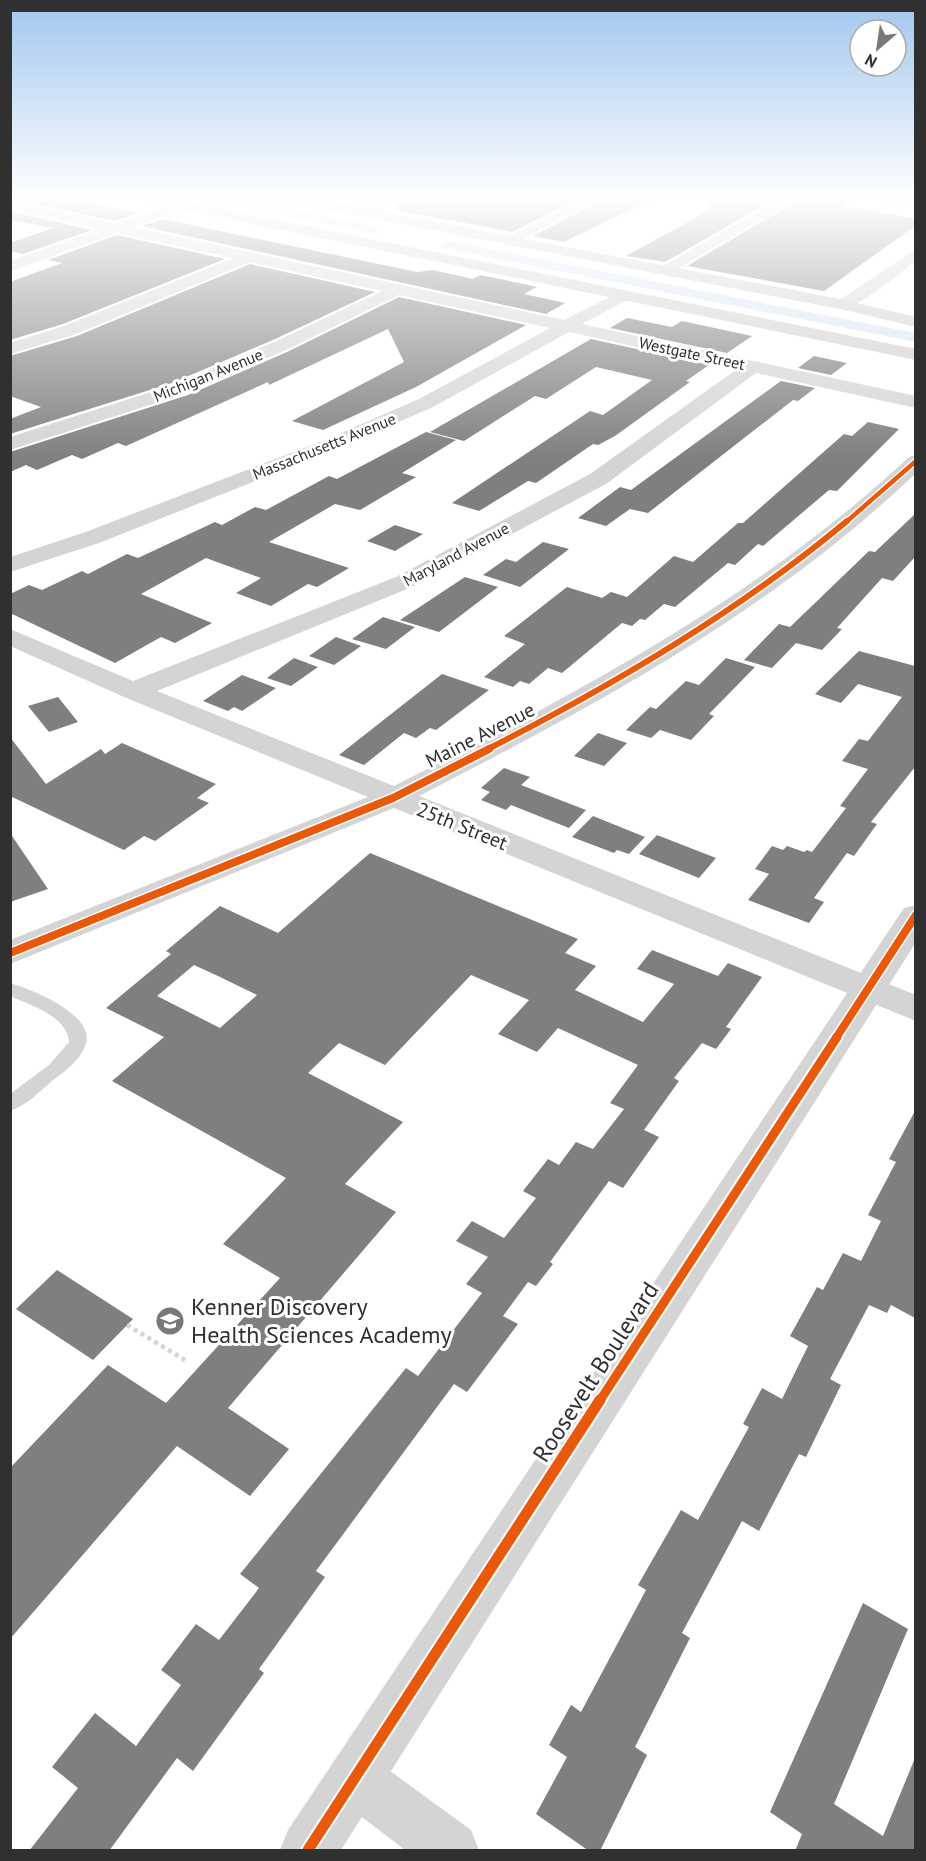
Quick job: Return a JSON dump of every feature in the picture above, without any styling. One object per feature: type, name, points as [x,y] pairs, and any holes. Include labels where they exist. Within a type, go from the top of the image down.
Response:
[{"type":"main road","points":[[576,286],[915,355]]},
{"type":"main road","points":[[746,286],[840,304],[915,322]]},
{"type":"street","points":[[10,349],[70,330],[178,286]]},
{"type":"street","name":"Westgate Street","points":[[383,286],[915,402]]},
{"type":"street","points":[[840,304],[850,301],[871,286]]},
{"type":"street","name":"Michigan Avenue","points":[[10,444],[180,389],[280,346],[398,289]]},
{"type":"street","name":"Massachusetts Avenue","points":[[10,565],[91,538],[332,444],[426,403],[622,295]]},
{"type":"street","name":"Maryland Avenue","points":[[133,691],[414,577],[598,479],[753,366]]},
{"type":"street","name":"Maine Avenue","points":[[10,952],[393,798],[561,712],[679,642],[803,558],[895,481],[915,461]]},
{"type":"street","name":"25th Street","points":[[10,636],[133,691],[915,1009]]},
{"type":"street","name":"Roosevelt Boulevard","points":[[308,1851],[915,915]]},
{"type":"street","points":[[356,1779],[451,1851]]},
{"type":"lane","points":[[10,989],[60,1012],[71,1020],[80,1035],[74,1052],[10,1104]]},
{"type":"path","points":[[127,1325],[185,1360]]},
{"type":"building","points":[[10,286],[158,286],[63,324],[10,340]]},
{"type":"building","points":[[198,286],[348,286],[375,292],[273,340],[172,383],[10,434],[10,419],[41,407],[10,396],[10,356],[77,336]]},
{"type":"building","points":[[416,286],[537,287],[524,294],[565,303],[546,314]]},
{"type":"building","points":[[796,286],[831,286],[824,291]]},
{"type":"building","points":[[399,297],[526,325],[416,387],[323,430],[292,421],[404,362],[388,329],[269,385],[268,382],[126,446],[118,443],[82,459],[72,455],[37,470],[26,465],[10,472],[10,452],[188,395],[287,352]]},
{"type":"building","points":[[627,318],[672,327],[682,321],[752,336],[727,353],[610,328]]},
{"type":"building","points":[[591,339],[709,365],[686,381],[690,382],[615,436],[598,445],[593,444],[536,483],[528,481],[479,511],[452,503],[590,411],[603,415],[652,380],[596,367],[546,399],[535,396],[464,441],[430,432]]},
{"type":"building","points":[[814,356],[847,363],[831,375],[798,368]]},
{"type":"building","points":[[781,381],[815,388],[798,401],[793,400],[648,513],[630,509],[606,526],[578,518],[620,487],[631,490]]},
{"type":"building","points":[[868,422],[899,429],[837,491],[829,490],[763,546],[758,544],[735,565],[728,563],[675,607],[664,604],[645,620],[640,619],[632,626],[622,623],[562,673],[548,668],[529,684],[520,681],[513,687],[484,677],[525,644],[504,636],[567,587],[602,598],[611,592],[627,597],[674,556],[693,562],[738,523],[743,523],[844,434],[852,436]]},
{"type":"building","points":[[426,432],[456,440],[402,473],[416,477],[360,510],[335,504],[269,542],[349,568],[317,587],[308,584],[271,606],[236,593],[261,578],[206,558],[141,594],[212,623],[175,643],[161,637],[115,663],[10,613],[10,594],[29,585],[42,590],[82,571],[88,574],[127,554],[138,558],[215,522],[222,525],[255,507],[266,510],[329,476],[337,479]]},
{"type":"building","points":[[915,514],[915,557],[893,581],[882,578],[837,628],[842,629],[822,650],[796,643],[772,668],[744,660],[779,624],[790,627],[869,551],[875,552]]},
{"type":"building","points":[[395,525],[423,534],[395,551],[367,541]]},
{"type":"building","points":[[543,542],[569,549],[520,587],[483,575],[506,559],[516,562]]},
{"type":"building","points":[[465,577],[498,587],[439,632],[400,620]]},
{"type":"building","points":[[383,617],[415,627],[386,649],[352,639]]},
{"type":"building","points":[[336,637],[361,646],[334,665],[309,656]]},
{"type":"building","points":[[859,651],[915,666],[915,767],[871,822],[877,824],[854,856],[847,853],[814,898],[824,902],[809,923],[748,900],[769,874],[755,869],[772,846],[783,850],[787,846],[804,852],[807,850],[812,852],[846,808],[840,806],[868,769],[842,761],[859,739],[868,741],[902,697],[858,684],[841,703],[815,694]]},
{"type":"building","points":[[294,658],[318,667],[291,686],[267,678]]},
{"type":"building","points":[[726,658],[755,667],[709,714],[714,716],[691,740],[660,730],[651,738],[626,730],[650,707],[656,709],[686,681],[699,685]]},
{"type":"building","points":[[442,674],[489,690],[436,730],[430,728],[416,738],[404,733],[364,765],[339,755]]},
{"type":"building","points":[[242,675],[276,688],[242,711],[234,707],[228,711],[203,701]]},
{"type":"building","points":[[58,697],[78,722],[49,732],[28,706]]},
{"type":"building","points":[[598,733],[627,743],[604,766],[574,756]]},
{"type":"building","points":[[10,737],[46,784],[101,749],[105,754],[122,743],[216,784],[197,798],[209,803],[155,841],[144,836],[124,850],[10,796]]},
{"type":"building","points":[[504,768],[530,777],[521,785],[586,810],[569,828],[511,805],[506,810],[481,800],[490,792],[481,788]]},
{"type":"building","points":[[593,816],[645,837],[629,854],[617,850],[614,853],[572,837]]},
{"type":"building","points":[[10,833],[48,889],[10,902]]},
{"type":"building","points":[[657,835],[716,858],[699,878],[639,854]]},
{"type":"building","points":[[370,853],[578,939],[565,953],[596,966],[575,990],[643,1022],[674,984],[637,969],[652,950],[718,976],[728,963],[762,977],[726,1027],[731,1029],[716,1049],[702,1043],[674,1078],[679,1081],[644,1130],[659,1137],[623,1188],[609,1181],[550,1262],[553,1264],[536,1286],[528,1282],[503,1316],[518,1324],[467,1392],[454,1384],[316,1571],[325,1577],[259,1669],[264,1673],[193,1771],[177,1758],[109,1851],[29,1851],[78,1788],[52,1767],[95,1713],[136,1746],[181,1685],[161,1670],[196,1624],[219,1640],[259,1588],[240,1574],[406,1368],[418,1376],[482,1293],[466,1284],[488,1257],[456,1241],[472,1221],[504,1238],[536,1198],[523,1191],[548,1159],[559,1165],[576,1142],[593,1149],[624,1109],[610,1103],[638,1065],[558,1028],[537,1052],[498,1034],[529,1000],[471,975],[385,1065],[339,1043],[308,1073],[403,1122],[345,1184],[396,1212],[228,1408],[289,1449],[250,1496],[177,1446],[10,1639],[10,1468],[108,1365],[166,1403],[280,1278],[223,1244],[286,1178],[112,1081],[164,1037],[106,1008],[171,954],[166,951],[220,906],[278,933]],"holes":[[[194,965],[257,995],[220,1028],[157,996]]]},
{"type":"building","points":[[915,1111],[915,1318],[891,1305],[887,1313],[869,1305],[830,1379],[841,1385],[806,1457],[799,1454],[759,1531],[742,1521],[682,1633],[690,1638],[635,1747],[647,1755],[600,1851],[589,1851],[536,1814],[567,1757],[549,1745],[571,1705],[581,1712],[646,1590],[638,1585],[681,1510],[698,1520],[749,1427],[743,1424],[762,1388],[782,1399],[808,1346],[790,1336],[817,1287],[823,1290],[843,1253],[861,1261],[881,1221],[868,1215],[896,1162],[889,1159]]},
{"type":"building","points":[[57,1270],[133,1319],[93,1360],[16,1309]]},
{"type":"building","points":[[863,1603],[908,1629],[834,1804],[883,1836],[915,1758],[915,1851],[795,1851],[802,1834],[770,1812]]},
{"type":"waterway","points":[[654,286],[916,338]]},
{"type":"cycle path","points":[[10,953],[393,798],[561,712],[679,642],[803,558],[916,461]]},
{"type":"cycle path","points":[[308,1850],[916,915]]},
{"type":"place","name":"Kenner Discovery Health Sciences Academy","points":[[170,1321]]}]
